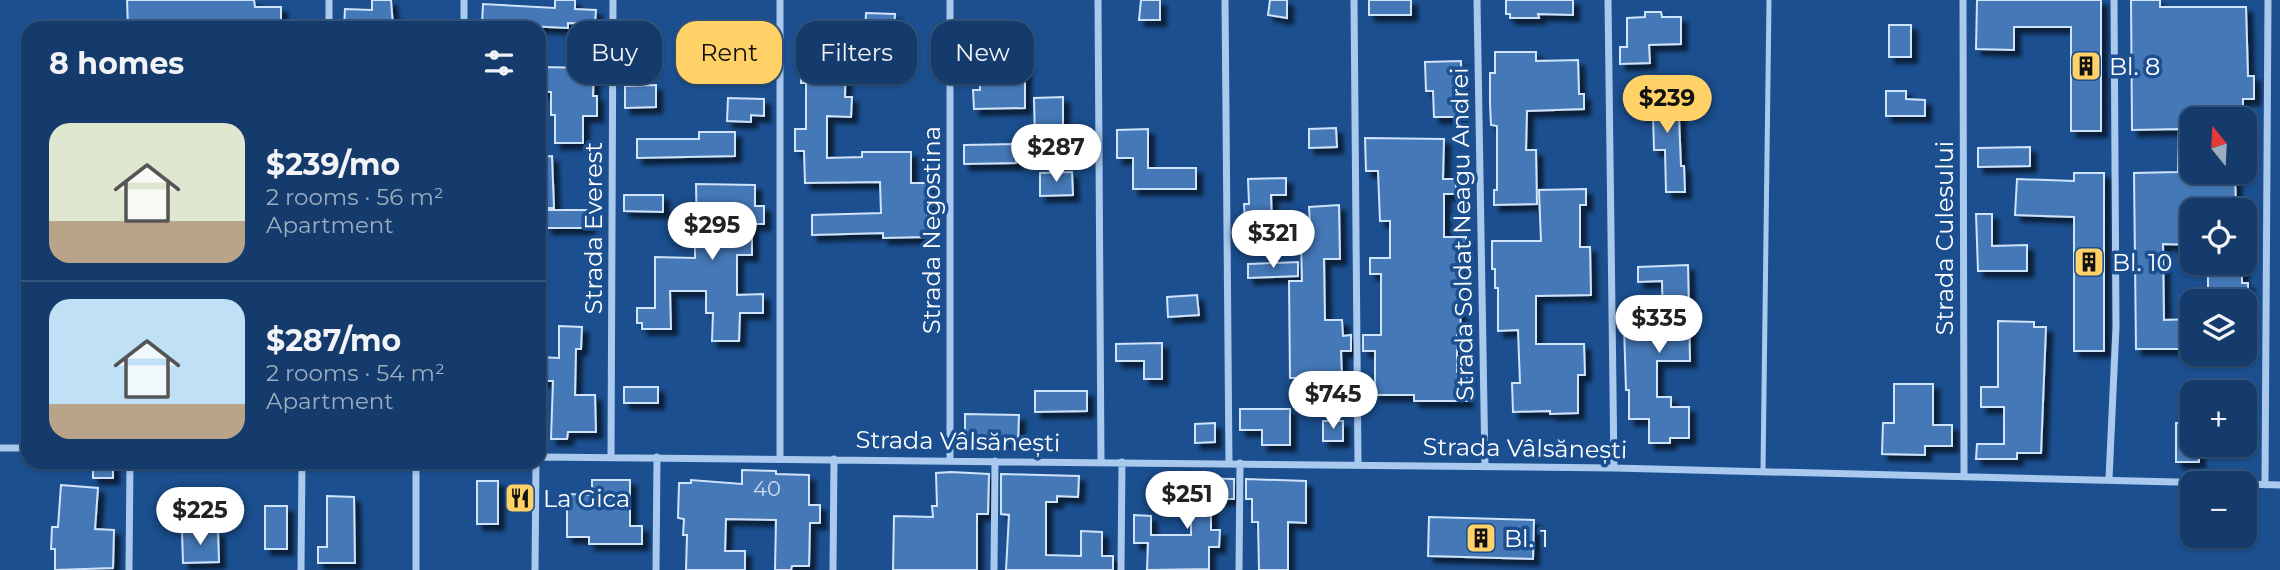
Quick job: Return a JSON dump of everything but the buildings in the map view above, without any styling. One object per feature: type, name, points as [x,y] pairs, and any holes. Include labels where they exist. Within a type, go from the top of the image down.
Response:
[{"type":"street","points":[[329,0],[329,21]]},
{"type":"street","points":[[464,0],[464,21]]},
{"type":"street","name":"Strada Everest","points":[[611,457],[613,0]]},
{"type":"street","points":[[780,0],[780,458]]},
{"type":"street","name":"Strada Negostina","points":[[950,0],[950,460]]},
{"type":"street","points":[[1098,0],[1101,461]]},
{"type":"street","points":[[1225,0],[1229,463]]},
{"type":"street","points":[[1354,0],[1358,465]]},
{"type":"street","name":"Strada Soldat Neagu Andrei","points":[[1477,0],[1485,467]]},
{"type":"street","points":[[1608,0],[1614,468]]},
{"type":"street","name":"Strada Culesului","points":[[1963,0],[1964,475]]},
{"type":"street","points":[[2109,479],[2116,327],[2114,0]]},
{"type":"street","points":[[2265,485],[2268,0]]},
{"type":"street","points":[[0,448],[21,448]]},
{"type":"street","name":"Strada Vâlsănești","points":[[546,457],[1614,468],[2180,482]]},
{"type":"street","points":[[656,570],[657,457]]},
{"type":"street","points":[[833,570],[834,459]]},
{"type":"street","points":[[994,570],[995,461]]},
{"type":"street","points":[[1121,570],[1122,462]]},
{"type":"street","points":[[1238,570],[1240,463]]},
{"type":"street","points":[[129,570],[130,469]]},
{"type":"street","points":[[301,570],[302,469]]},
{"type":"street","points":[[416,469],[416,570]]},
{"type":"street","points":[[535,570],[536,469]]},
{"type":"street","points":[[2257,485],[2280,485]]},
{"type":"lane","points":[[1763,471],[1769,0]]},
{"type":"place","name":"Bl. 8","points":[[2086,66]]},
{"type":"place","name":"Bl. 10","points":[[2089,262]]},
{"type":"place","name":"La Gica","points":[[520,498]]},
{"type":"place","name":"Bl. 1","points":[[1481,538]]}]
